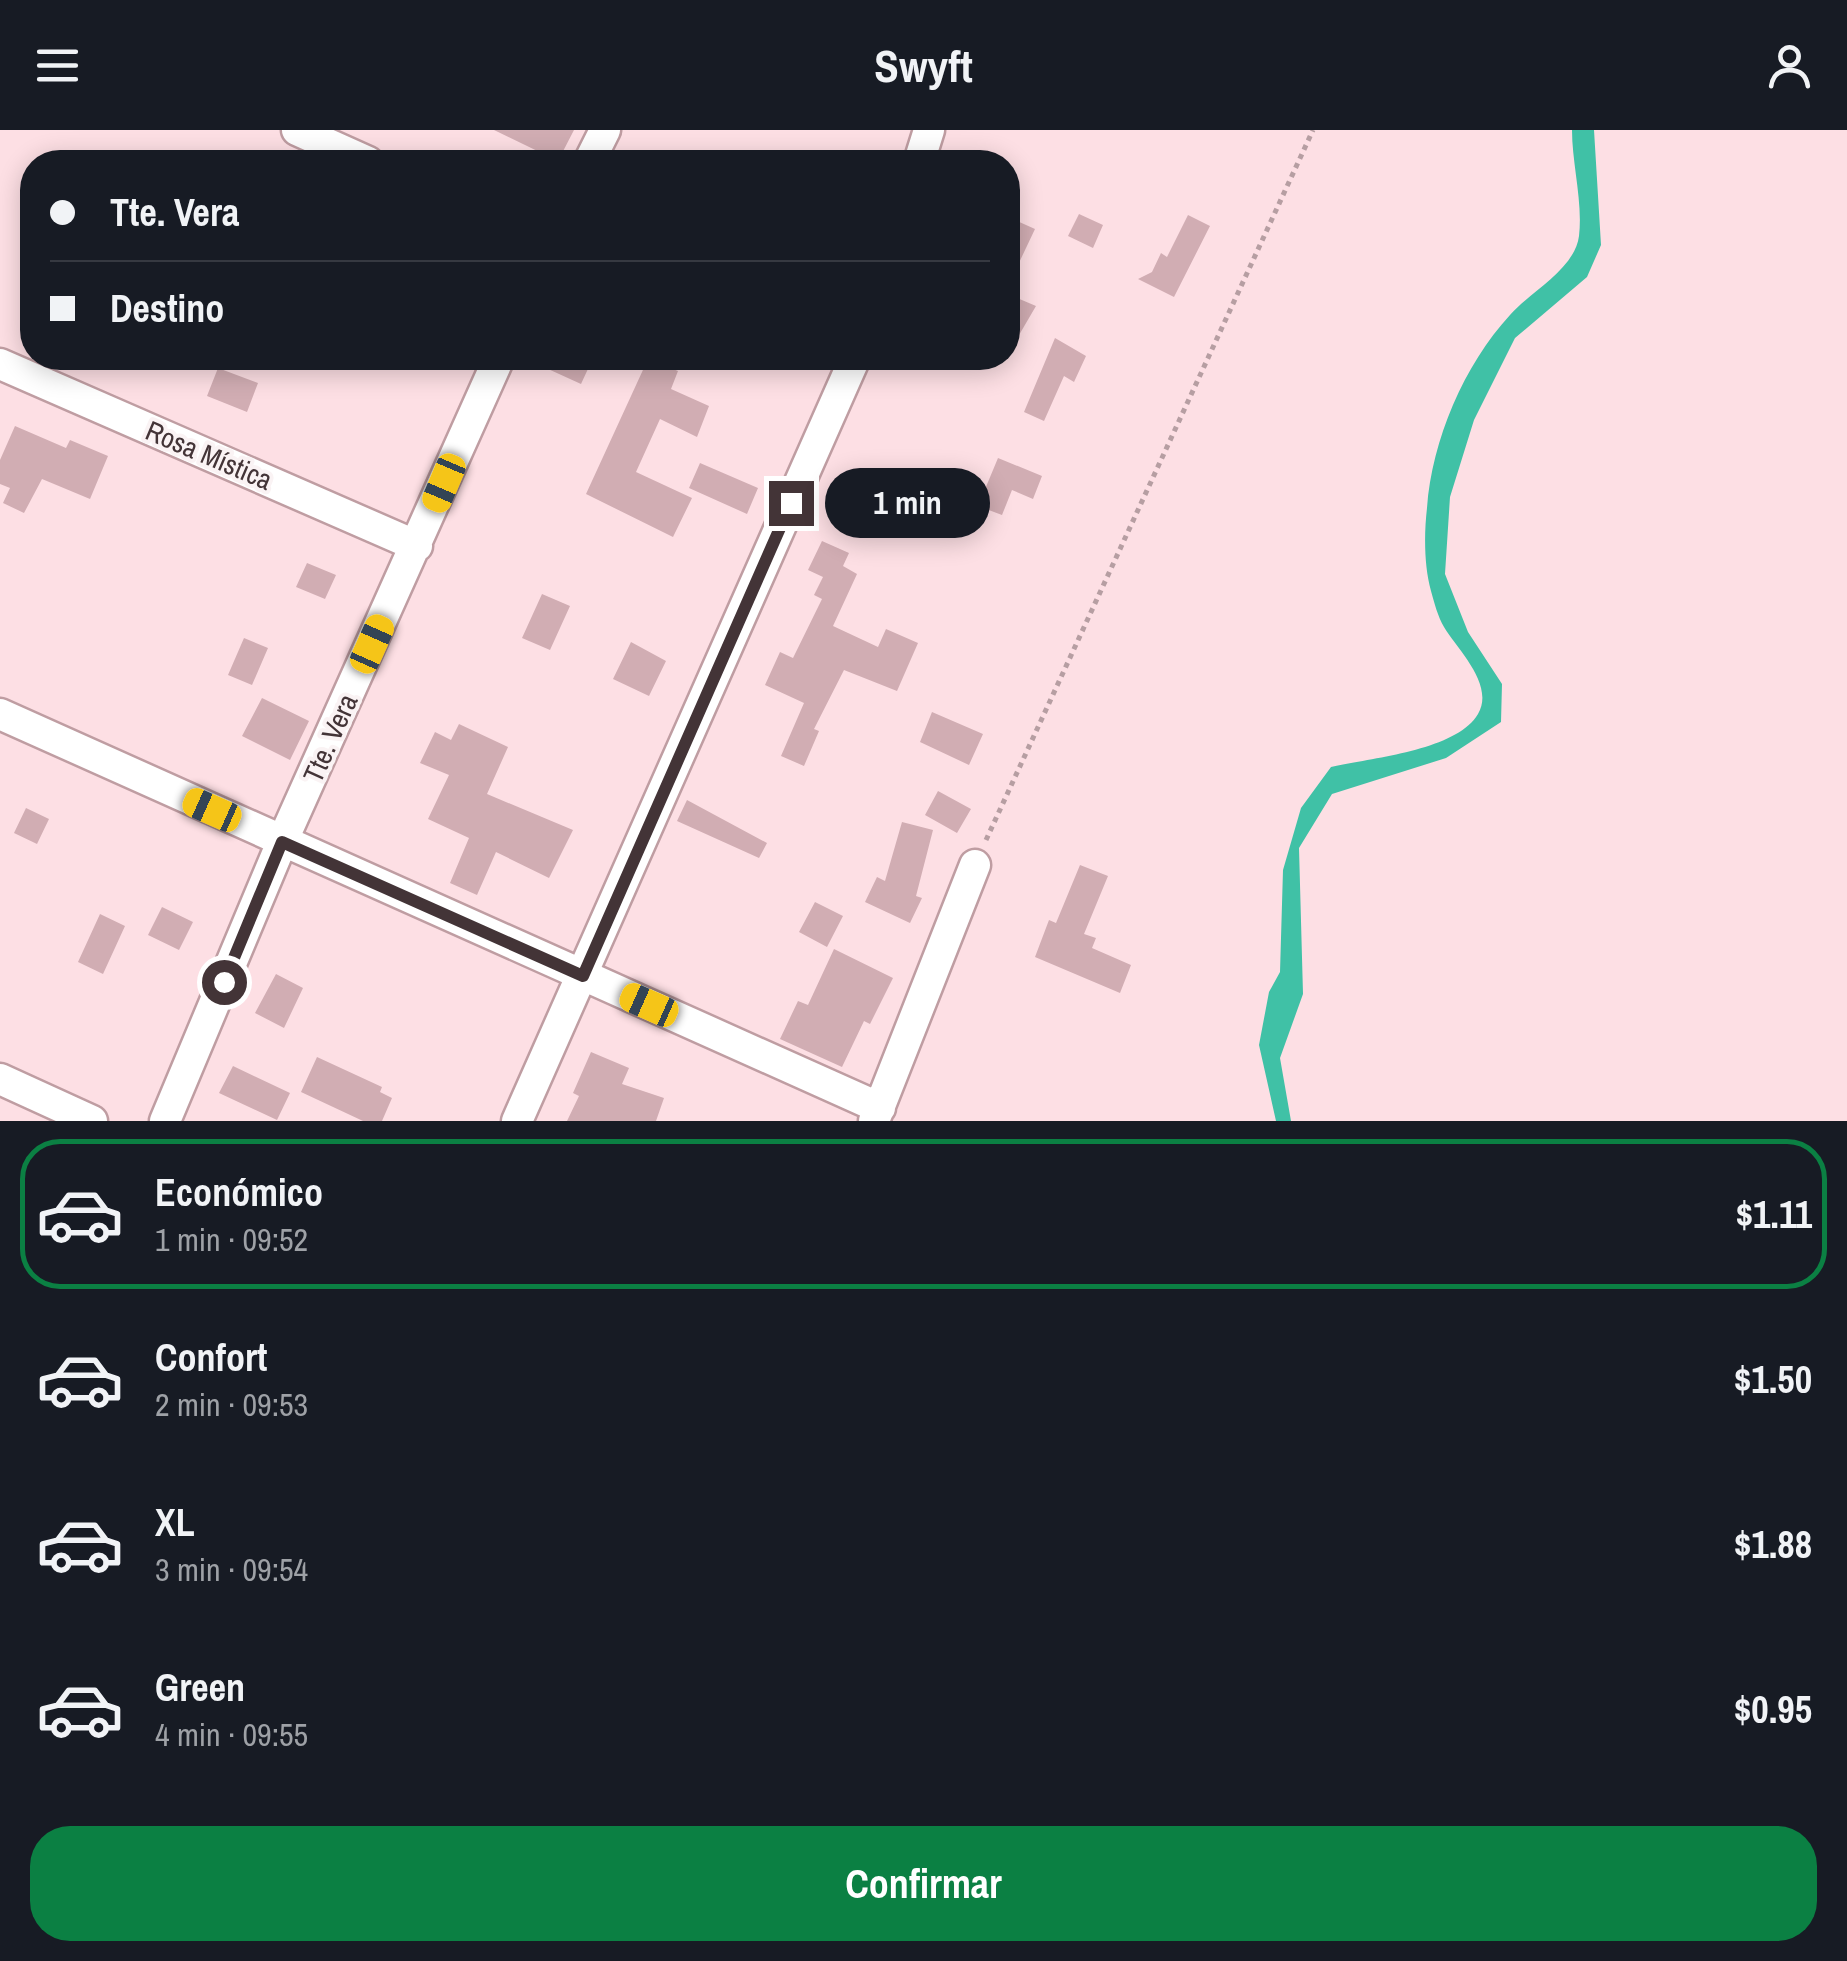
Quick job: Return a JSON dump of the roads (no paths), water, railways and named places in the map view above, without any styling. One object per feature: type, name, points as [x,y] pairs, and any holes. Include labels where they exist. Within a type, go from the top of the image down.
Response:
[{"type":"street","points":[[297,130],[341,150]]},
{"type":"street","name":"Rosa Mística","points":[[0,364],[417,546]]},
{"type":"street","name":"Tte. Vera","points":[[165,1121],[282,842],[494,370]]},
{"type":"street","points":[[518,1121],[850,370]]},
{"type":"street","points":[[0,714],[583,976],[877,1115],[974,865]]},
{"type":"street","points":[[0,1079],[92,1121]]}]
